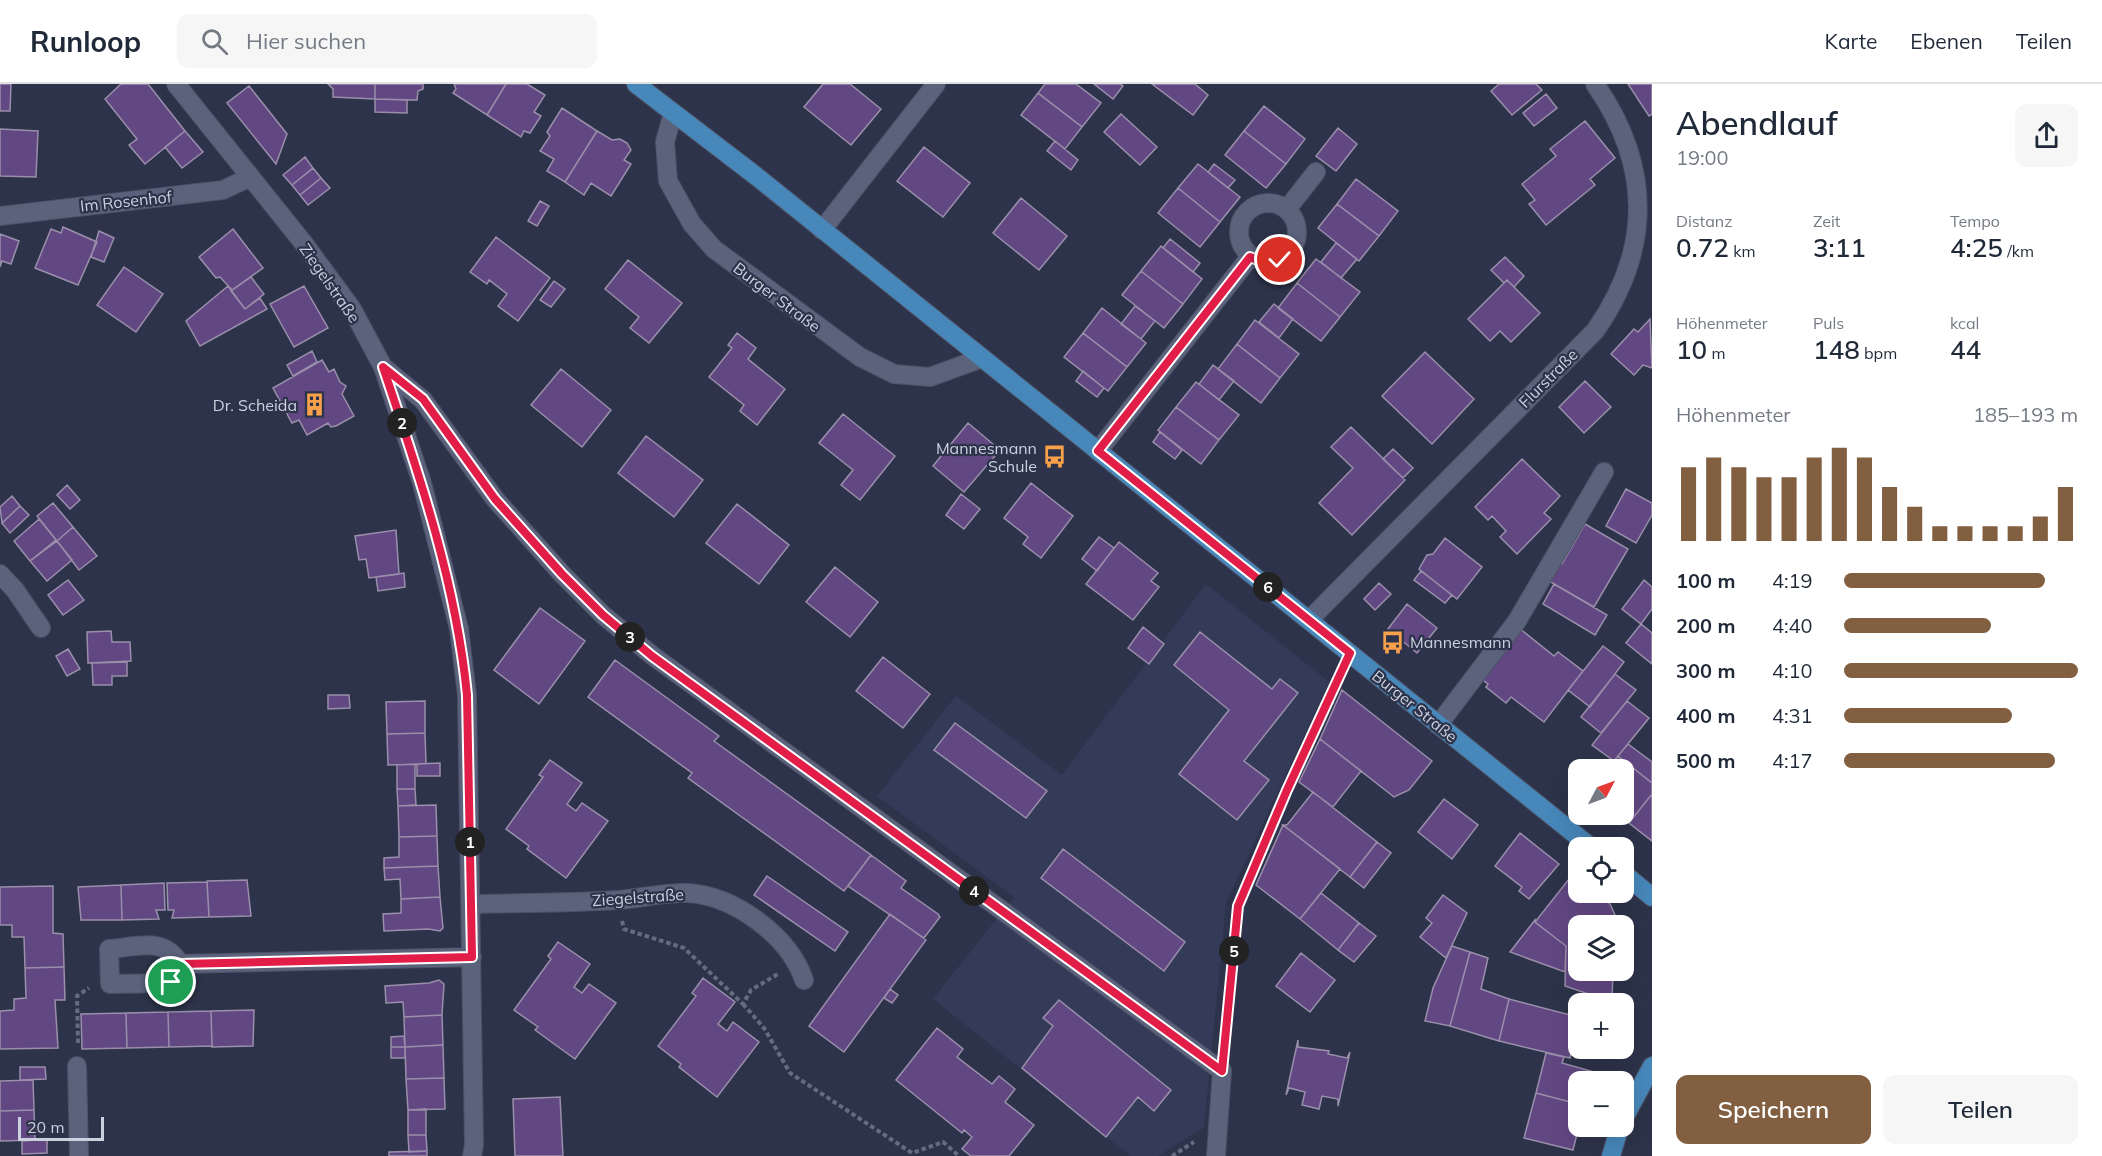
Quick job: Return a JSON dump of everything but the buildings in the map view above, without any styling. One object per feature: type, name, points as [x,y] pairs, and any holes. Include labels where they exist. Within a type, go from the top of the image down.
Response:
[{"type":"main road","name":"Burger Straße","points":[[636,84],[822,230],[1578,837]]},
{"type":"main road","points":[[1634,882],[1652,897]]},
{"type":"main road","points":[[1634,1100],[1652,1066]]},
{"type":"main road","points":[[1611,1156],[1617,1137]]},
{"type":"street","name":"Ziegelstraße","points":[[176,84],[352,309],[383,367],[422,483],[459,629],[467,695],[472,904],[474,1145],[472,1156]]},
{"type":"street","points":[[822,230],[936,84]]},
{"type":"street","name":"Flurstraße","points":[[1309,620],[1595,331],[1627,286],[1641,248],[1646,200],[1638,158],[1619,120],[1595,84]]},
{"type":"street","name":"Burger Straße","points":[[673,113],[665,142],[668,181],[692,224],[714,249],[860,357],[894,374],[930,377],[982,358]]},
{"type":"street","points":[[1287,209],[1316,172]]},
{"type":"street","name":"Im Rosenhof","points":[[0,216],[224,190],[250,177]]},
{"type":"street","points":[[1273,203],[1287,209],[1296,220],[1298,236],[1292,250],[1280,260],[1265,263],[1250,257],[1240,244],[1238,227],[1244,214],[1256,205],[1273,203]]},
{"type":"street","points":[[1098,451],[1250,257]]},
{"type":"street","points":[[383,367],[423,399],[495,499],[562,574],[603,615],[652,656],[1222,1071],[1216,1156]]},
{"type":"street","points":[[1438,725],[1517,621],[1604,472]]},
{"type":"street","points":[[0,574],[15,590],[41,628]]},
{"type":"street","name":"Ziegelstraße","points":[[472,904],[618,900],[689,893],[727,903],[768,928],[801,972]]},
{"type":"street","points":[[180,964],[472,957]]},
{"type":"street","points":[[77,1065],[79,1156]]},
{"type":"path","points":[[1222,1071],[1238,906],[1287,790],[1350,653]]},
{"type":"path","points":[[618,900],[624,929],[684,948],[743,1004],[764,1028],[790,1073],[912,1153],[943,1142],[959,1156]]},
{"type":"path","points":[[743,1004],[751,990],[801,972]]},
{"type":"path","points":[[77,1010],[78,1045]]},
{"type":"shaded area","points":[[1206,584],[1329,682],[1226,903],[1204,1127],[1158,1156],[1131,1156],[933,999],[1014,897],[877,796],[956,696],[1062,775]]},
{"type":"place","name":"Dr. Scheida","points":[[315,405]]},
{"type":"place","name":"Mannesmann Schule","points":[[1055,457]]},
{"type":"place","name":"Mannesmann","points":[[1392,642]]},
{"type":"route","points":[[171,982],[180,964],[472,957],[467,695],[464,659],[445,570],[422,483],[383,367],[423,399],[495,499],[562,574],[603,615],[652,656],[1222,1071],[1238,906],[1287,790],[1350,653],[1098,451],[1250,257],[1265,263],[1280,260]]}]
